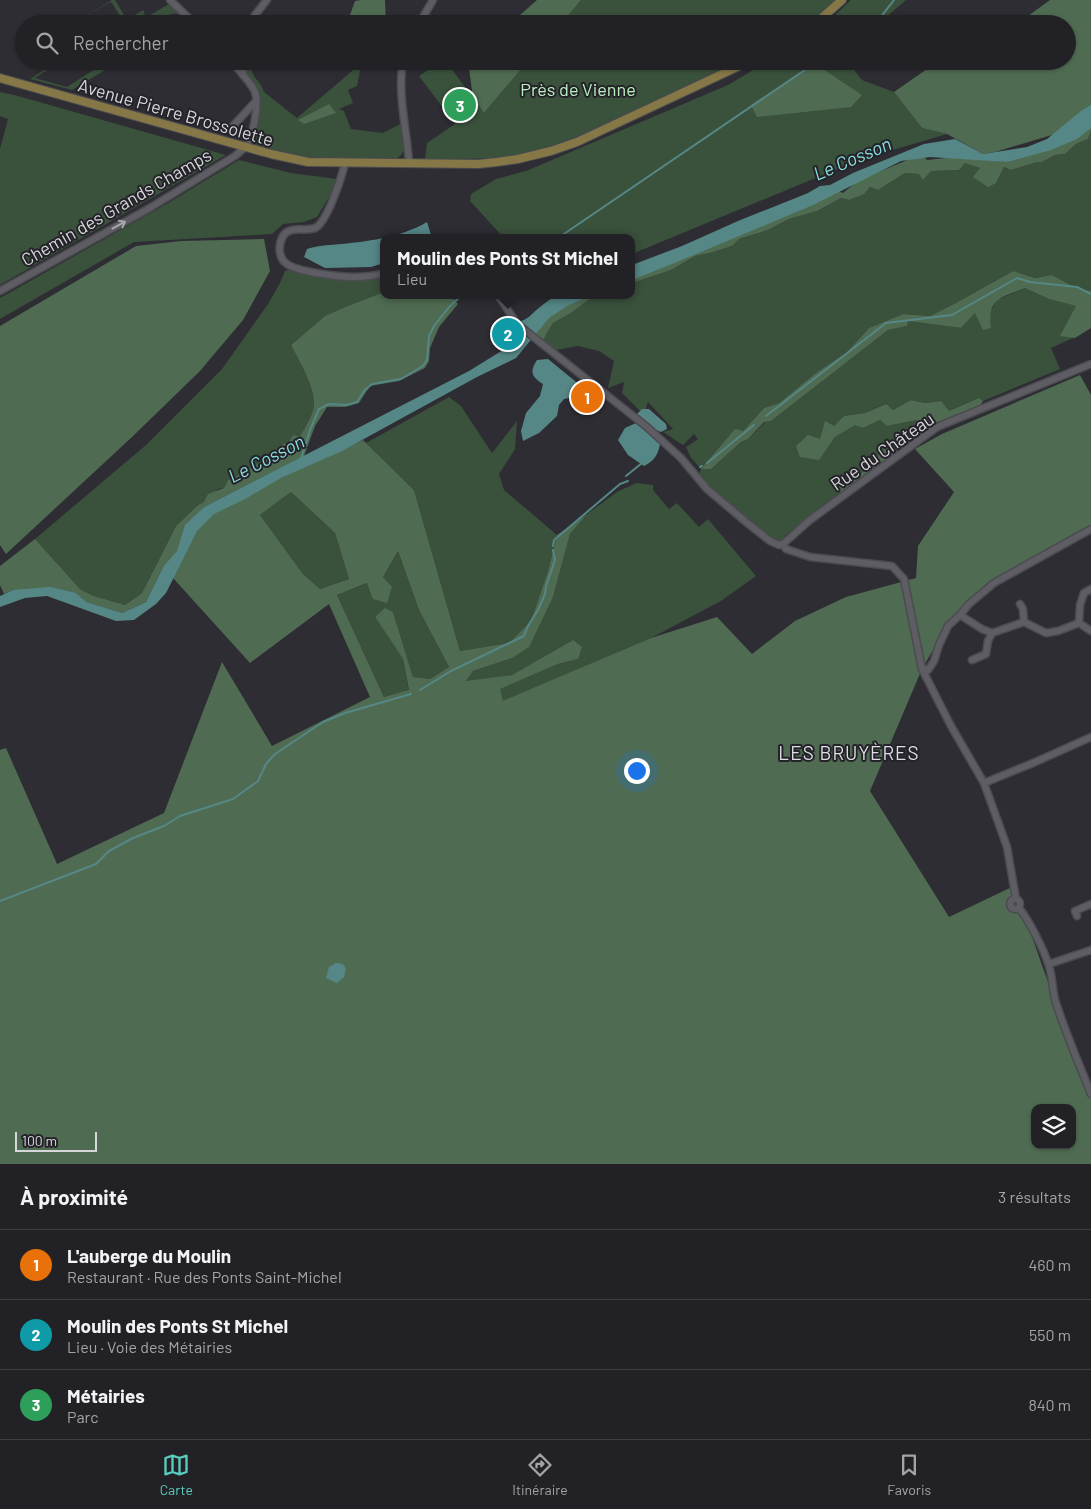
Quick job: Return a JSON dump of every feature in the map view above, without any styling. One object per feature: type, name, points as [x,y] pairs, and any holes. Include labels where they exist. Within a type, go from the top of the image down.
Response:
[{"type":"main road","points":[[825,15],[842,0]]},
{"type":"main road","name":"Avenue Pierre Brossolette","points":[[0,78],[245,147],[308,162],[452,164],[497,162],[551,151],[608,128],[731,70]]},
{"type":"street","points":[[170,0],[185,15]]},
{"type":"street","points":[[255,15],[267,0]]},
{"type":"street","points":[[424,15],[433,0]]},
{"type":"street","points":[[239,70],[256,93],[256,114],[250,139],[245,147]]},
{"type":"street","points":[[243,70],[243,75]]},
{"type":"street","points":[[402,70],[401,92],[409,163]]},
{"type":"street","points":[[232,127],[256,101]]},
{"type":"street","name":"Chemin des Grands Champs","points":[[0,291],[148,209],[235,156],[245,147]]},
{"type":"street","points":[[345,163],[323,221],[314,228],[293,230],[285,234],[279,251],[285,263],[293,267],[331,276],[355,277],[380,274]]},
{"type":"street","points":[[501,299],[517,324],[647,427],[681,458],[707,489],[770,542],[779,545],[783,544],[786,549],[810,557],[892,566],[904,579],[922,670],[951,726],[984,783],[1007,847],[1016,899],[1020,902],[1019,908],[1026,917],[1049,964],[1052,991],[1091,1094]]},
{"type":"street","name":"Rue du Château","points":[[783,544],[810,520],[937,427],[1091,364]]},
{"type":"street","points":[[922,670],[928,670],[934,661],[948,626],[969,604],[994,584],[1091,529]]},
{"type":"street","points":[[1079,623],[1080,605],[1084,593],[1091,589]]},
{"type":"street","points":[[1020,604],[1023,609],[1024,622]]},
{"type":"street","points":[[960,615],[992,633],[1024,622],[1046,633],[1058,631],[1079,623]]},
{"type":"street","points":[[1079,623],[1091,631]]},
{"type":"street","points":[[972,660],[986,654],[988,641],[992,633]]},
{"type":"street","points":[[984,783],[1091,737]]},
{"type":"street","points":[[1076,916],[1075,911],[1091,904]]},
{"type":"street","points":[[1049,964],[1091,950]]},
{"type":"green space","points":[[112,0],[115,0],[124,15],[119,15],[110,2],[88,15]]},
{"type":"green space","points":[[581,0],[836,0],[818,15],[568,15]]},
{"type":"green space","points":[[851,0],[906,0],[888,15],[835,15]]},
{"type":"green space","points":[[169,4],[179,14],[150,15]]},
{"type":"green space","points":[[143,10],[145,14],[144,15],[135,15]]},
{"type":"green space","points":[[47,70],[35,78],[67,87],[93,70],[105,70],[72,90],[30,79]]},
{"type":"green space","points":[[246,70],[252,70],[264,92],[297,118],[353,70],[360,70],[357,86],[348,90],[353,103],[339,109],[344,111],[351,129],[383,133],[402,123],[403,152],[396,159],[320,159],[284,153],[258,146],[253,136],[259,110]]},
{"type":"green space","name":"Près de Vienne","points":[[428,70],[453,70],[484,113],[520,70],[720,70],[565,143],[513,156],[450,159],[425,159],[427,143],[455,124],[419,76]]},
{"type":"green space","points":[[753,70],[854,70],[862,80],[894,92],[922,128],[947,134],[859,160],[635,253],[635,234],[500,234],[470,201],[471,194],[496,179],[526,171],[728,85]]},
{"type":"green space","points":[[0,92],[226,155],[0,285],[0,149],[8,119],[0,116]]},
{"type":"green space","points":[[1091,131],[1091,291],[1076,288],[1052,275],[1035,278],[1013,271],[930,316],[903,314],[869,328],[847,352],[817,372],[779,403],[764,408],[743,431],[701,469],[691,458],[686,447],[698,439],[694,434],[683,445],[663,432],[673,429],[648,402],[644,415],[622,393],[624,382],[608,388],[614,361],[599,351],[578,346],[556,350],[543,340],[553,323],[590,299],[635,299],[635,282],[671,270],[695,256],[732,246],[739,239],[768,230],[789,219],[817,211],[841,198],[849,200],[863,194],[870,187],[878,190],[905,173],[919,174],[931,171],[959,170],[965,162],[980,168],[996,183],[1004,167],[1011,170],[1042,162],[1055,155],[1065,154],[1076,144],[1088,139]]},
{"type":"green space","points":[[239,160],[291,173],[337,179],[331,194],[317,217],[304,222],[283,224],[272,234],[134,242],[0,319],[0,298],[168,203]]},
{"type":"green space","points":[[290,269],[340,280],[380,275],[380,294],[325,316],[291,345],[306,373],[312,389],[314,404],[313,412],[300,436],[293,435],[287,445],[284,443],[264,459],[228,480],[224,488],[218,489],[176,526],[142,593],[125,605],[81,590],[35,539],[146,445],[222,369],[268,304],[285,271]]},
{"type":"green space","points":[[1025,288],[1049,299],[1077,306],[1073,338],[1051,348],[1060,369],[983,401],[979,398],[949,411],[940,401],[925,403],[911,400],[893,410],[885,404],[865,413],[844,416],[819,459],[835,437],[855,424],[863,428],[880,420],[887,426],[918,420],[916,425],[898,434],[855,480],[837,489],[842,493],[786,535],[783,540],[776,540],[768,536],[717,494],[699,474],[701,469],[711,469],[741,442],[748,439],[765,422],[771,421],[888,330],[907,326],[908,321],[961,328],[975,313],[991,328],[989,314],[997,300]]},
{"type":"green space","points":[[449,397],[461,406],[492,453],[517,421],[515,449],[499,474],[504,490],[557,535],[548,571],[531,621],[509,643],[460,651],[414,490],[366,443]]},
{"type":"green space","points":[[636,483],[653,485],[653,490],[669,509],[677,503],[699,527],[708,519],[756,576],[721,601],[651,638],[503,702],[499,689],[558,664],[578,659],[573,640],[512,675],[465,682],[473,671],[512,658],[553,597],[570,534],[587,514],[617,492]]},
{"type":"green space","points":[[291,492],[335,533],[349,579],[320,589],[303,574],[260,515]]},
{"type":"green space","points":[[398,551],[419,610],[449,667],[430,679],[413,677],[393,612],[375,617],[403,659],[409,691],[384,697],[337,595],[383,577]]},
{"type":"shaded area","points":[[385,0],[386,15],[350,15],[355,1]]},
{"type":"shaded area","points":[[537,0],[581,0],[568,15],[520,15]]},
{"type":"shaded area","points":[[1050,0],[1091,0],[1091,110],[1065,131],[983,154],[947,134],[922,128],[894,92],[926,70],[1076,70],[1076,15],[1029,15]]},
{"type":"shaded area","points":[[469,70],[520,70],[484,113],[473,98]]},
{"type":"shaded area","points":[[804,70],[824,70],[862,95],[851,107],[757,117],[751,105]]},
{"type":"shaded area","points":[[329,104],[336,113],[304,124],[298,120]]},
{"type":"shaded area","points":[[1091,105],[1091,128],[1077,139],[1051,150],[1007,162],[930,157],[901,161],[813,205],[635,279],[635,264],[808,193],[820,186],[830,185],[853,173],[924,144],[955,139],[983,154],[1027,147],[1047,139]]},
{"type":"shaded area","points":[[1091,123],[1088,139],[1076,144],[1065,154],[1055,155],[1042,162],[1011,170],[1004,167],[996,183],[988,187],[973,177],[980,168],[965,163],[959,170],[931,171],[923,180],[919,174],[905,173],[878,190],[870,187],[864,194],[849,200],[841,198],[817,211],[789,219],[768,230],[739,239],[732,246],[695,256],[671,270],[635,282],[635,275],[838,191],[843,193],[859,180],[922,154],[927,160],[956,157],[1007,162]]},
{"type":"shaded area","points":[[427,222],[431,234],[398,234]]},
{"type":"shaded area","points":[[264,239],[270,271],[243,320],[200,371],[6,554],[0,545],[0,326],[136,246],[181,241]]},
{"type":"shaded area","points":[[380,239],[380,264],[371,267],[325,268],[304,257],[307,249]]},
{"type":"shaded area","points":[[1013,271],[1035,278],[1052,275],[1076,288],[1091,291],[1091,328],[1075,338],[1060,336],[1076,306],[1049,299],[1025,288],[1003,297],[994,305],[991,310],[991,328],[983,330],[975,313],[961,328],[908,321],[907,326],[888,330],[771,421],[764,422],[748,439],[741,442],[711,469],[701,469],[735,429],[743,431],[764,408],[779,403],[817,372],[847,352],[869,328],[903,314],[930,316]]},
{"type":"shaded area","points":[[380,294],[380,299],[454,299],[458,304],[439,327],[430,348],[429,361],[425,368],[399,381],[370,386],[359,403],[345,407],[327,407],[315,426],[304,456],[204,507],[193,518],[363,440],[414,490],[460,651],[509,643],[531,621],[548,571],[557,535],[587,514],[570,534],[553,597],[529,647],[512,658],[473,671],[466,681],[512,675],[573,640],[582,647],[578,659],[558,664],[500,689],[503,701],[651,638],[717,617],[752,654],[795,621],[846,597],[916,578],[918,546],[954,492],[915,449],[942,434],[1080,375],[1091,395],[1091,531],[1007,574],[951,619],[922,669],[870,791],[949,917],[1014,886],[1077,1064],[1091,1097],[1091,1164],[0,1164],[0,750],[6,748],[57,864],[164,813],[222,662],[272,746],[370,697],[329,604],[250,663],[163,567],[146,602],[122,613],[85,602],[76,593],[13,590],[4,594],[0,585],[0,566],[35,539],[81,590],[125,605],[142,593],[176,526],[198,505],[204,502],[208,494],[224,488],[228,480],[264,459],[284,443],[287,445],[293,435],[300,436],[313,412],[314,404],[312,389],[306,373],[291,345],[325,316]],"holes":[[[291,492],[335,533],[349,579],[320,589],[303,574],[260,515]],[[398,551],[419,610],[449,667],[430,679],[413,677],[393,612],[385,608],[375,617],[403,659],[409,690],[384,697],[337,595],[367,583],[373,599],[387,603],[392,587],[383,577]]]},
{"type":"shaded area","points":[[551,299],[583,299],[567,306],[549,318],[516,358],[477,377],[342,451],[281,478],[214,514],[197,531],[166,593],[156,604],[134,620],[116,621],[47,596],[25,598],[0,607],[0,596],[13,590],[50,587],[76,593],[86,602],[122,613],[146,602],[163,567],[177,551],[185,525],[204,507],[469,371],[503,350],[513,337],[522,331],[523,326],[519,331],[513,331],[517,324]]},
{"type":"shaded area","points":[[573,299],[590,299],[553,323],[543,340],[540,340],[534,335],[545,315]]},
{"type":"shaded area","points":[[548,359],[581,386],[574,397],[564,399],[559,405],[557,416],[539,433],[523,441],[521,431],[526,413],[540,396],[543,384],[536,379],[532,371],[537,360]]},
{"type":"shaded area","points":[[979,398],[983,401],[980,406],[932,428],[842,493],[837,489],[847,479],[855,480],[898,434],[916,425],[917,420],[887,426],[880,420],[863,428],[855,425],[835,437],[819,460],[800,457],[796,446],[808,435],[820,439],[825,421],[834,426],[844,416],[865,413],[886,404],[893,410],[911,400],[925,403],[941,401],[949,411]]},
{"type":"shaded area","points":[[642,409],[649,409],[666,424],[667,429],[661,432],[648,424],[637,414]]},
{"type":"shaded area","points":[[636,423],[660,444],[655,457],[644,466],[628,455],[618,440],[625,428]]},
{"type":"shaded area","points":[[336,963],[343,964],[346,969],[344,977],[337,983],[326,978],[329,967]]},
{"type":"waterway","points":[[882,15],[894,0]]},
{"type":"waterway","points":[[564,234],[805,70]]},
{"type":"waterway","points":[[766,416],[886,323],[952,315],[1017,278],[1030,282],[1077,287],[1091,294]]},
{"type":"waterway","name":"Le Cosson","points":[[301,459],[319,409],[329,404],[347,405],[357,402],[364,391],[372,384],[401,379],[423,366],[427,360],[429,336],[434,326],[458,299]]},
{"type":"waterway","points":[[707,463],[754,425]]},
{"type":"waterway","points":[[626,476],[642,463]]},
{"type":"waterway","points":[[553,546],[554,540],[620,484],[628,481]]},
{"type":"waterway","points":[[420,690],[451,671],[524,636],[545,594],[555,560],[553,550]]},
{"type":"waterway","points":[[0,901],[96,864],[109,851],[133,838],[164,826],[180,816],[233,799],[258,781],[266,764],[275,754],[323,722],[345,713],[411,694]]},
{"type":"place","name":"Métairies","points":[[460,105]]},
{"type":"place","name":"Moulin des Ponts St Michel","points":[[508,334]]},
{"type":"place","name":"L'auberge du Moulin","points":[[587,397]]},
{"type":"district","name":"LES BRUYÈRES","points":[[849,752]]}]
